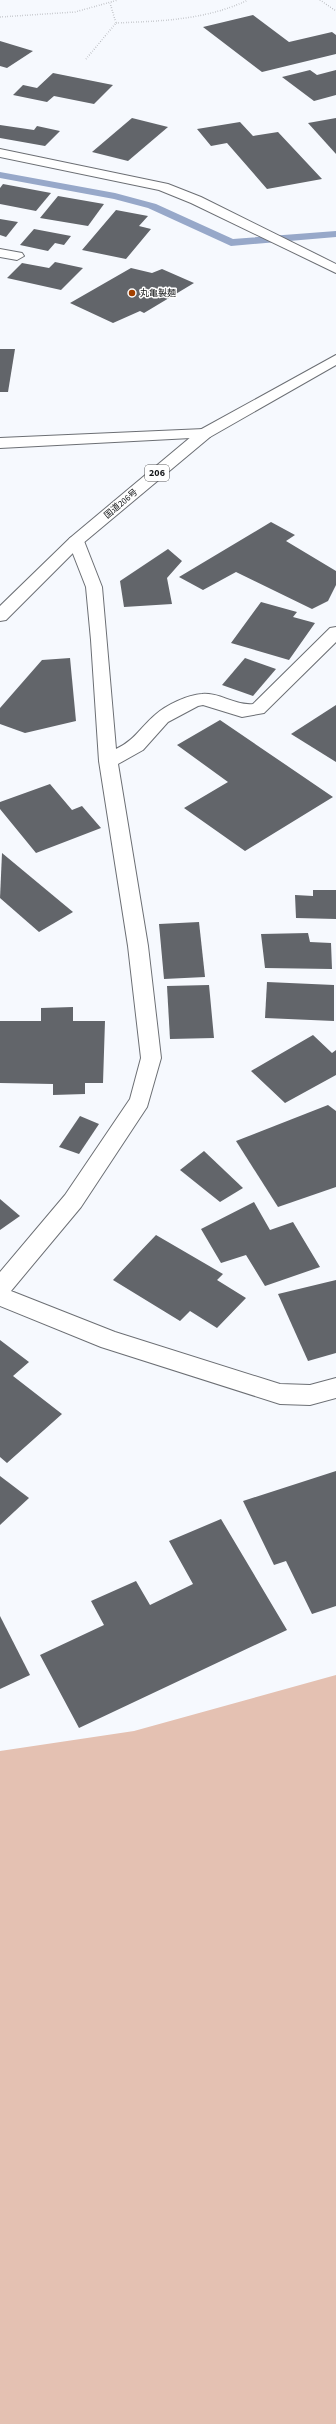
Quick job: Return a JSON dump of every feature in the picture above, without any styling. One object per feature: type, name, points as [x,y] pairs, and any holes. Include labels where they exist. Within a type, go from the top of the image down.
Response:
[{"type":"main road","points":[[0,153],[163,187],[196,200],[336,269]]},
{"type":"main road","points":[[0,252],[17,256]]},
{"type":"main road","name":"国道206号","points":[[0,616],[76,541],[204,434],[336,359]]},
{"type":"main road","points":[[0,443],[204,434]]},
{"type":"main road","points":[[0,1288],[73,1201],[140,1102],[151,1058],[138,946],[108,761],[100,640],[94,587],[76,541]]},
{"type":"main road","points":[[108,761],[137,746],[162,718],[193,701],[204,699],[242,711],[258,709],[336,632]]},
{"type":"main road","points":[[0,1296],[109,1340],[280,1394],[310,1395],[336,1388]]},
{"type":"path","points":[[0,17],[82,11],[110,4],[118,0]]},
{"type":"path","points":[[86,59],[116,23],[176,22],[198,19],[248,0]]},
{"type":"path","points":[[320,0],[336,11]]},
{"type":"path","points":[[110,4],[116,23]]},
{"type":"shaded area","points":[[336,1675],[336,2424],[0,2424],[0,1751],[134,1731]]},
{"type":"building","points":[[253,15],[289,42],[332,32],[336,35],[336,54],[262,72],[203,27]]},
{"type":"building","points":[[0,41],[33,51],[7,68],[0,66]]},
{"type":"building","points":[[310,70],[317,75],[336,70],[336,95],[314,101],[282,77]]},
{"type":"building","points":[[53,73],[113,85],[94,104],[54,96],[47,102],[13,95],[23,85],[37,88]]},
{"type":"building","points":[[132,118],[168,127],[128,161],[92,152]]},
{"type":"building","points":[[336,118],[336,154],[308,123]]},
{"type":"building","points":[[240,122],[253,136],[278,132],[322,179],[267,189],[227,143],[211,146],[197,129]]},
{"type":"building","points":[[0,125],[34,130],[37,126],[60,131],[45,146],[0,138]]},
{"type":"building","points":[[3,184],[51,193],[36,211],[0,204],[0,188]]},
{"type":"building","points":[[58,196],[104,204],[88,226],[40,218]]},
{"type":"building","points":[[116,210],[148,216],[139,226],[151,229],[126,259],[82,250]]},
{"type":"building","points":[[0,219],[18,222],[6,237],[0,235]]},
{"type":"building","points":[[34,229],[71,236],[64,245],[55,243],[48,251],[20,245]]},
{"type":"building","points":[[55,262],[83,268],[61,290],[7,278],[22,263],[49,268]]},
{"type":"building","name":"丸亀製麺","points":[[131,268],[152,273],[162,269],[194,283],[144,313],[140,311],[113,323],[70,303]]},
{"type":"building","points":[[0,349],[15,349],[8,392],[0,392]]},
{"type":"building","points":[[271,522],[295,535],[286,541],[336,571],[336,585],[328,601],[312,609],[236,572],[203,590],[179,577]]},
{"type":"building","points":[[168,549],[182,561],[167,578],[172,604],[124,607],[120,581]]},
{"type":"building","points":[[261,602],[297,612],[293,617],[315,623],[289,660],[231,643]]},
{"type":"building","points":[[70,658],[76,721],[25,733],[0,724],[0,708],[42,660]]},
{"type":"building","points":[[245,658],[276,669],[253,696],[222,685]]},
{"type":"building","points":[[336,705],[336,762],[291,734]]},
{"type":"building","points":[[220,720],[333,797],[245,851],[184,808],[228,782],[177,745]]},
{"type":"building","points":[[50,784],[72,810],[82,806],[101,828],[36,853],[0,809],[0,802]]},
{"type":"building","points":[[2,853],[73,912],[39,932],[0,898]]},
{"type":"building","points":[[313,890],[336,890],[336,919],[296,918],[295,895],[313,896]]},
{"type":"building","points":[[199,922],[205,977],[164,979],[159,924]]},
{"type":"building","points":[[308,933],[310,942],[331,943],[332,969],[265,968],[261,934]]},
{"type":"building","points":[[267,982],[334,985],[334,1021],[265,1018]]},
{"type":"building","points":[[209,985],[214,1038],[170,1039],[167,986]]},
{"type":"building","points":[[73,1007],[73,1021],[105,1021],[103,1083],[85,1083],[85,1094],[53,1095],[53,1084],[0,1083],[0,1021],[41,1021],[41,1008]]},
{"type":"building","points":[[313,1035],[332,1053],[336,1050],[336,1075],[285,1103],[251,1071]]},
{"type":"building","points":[[328,1105],[336,1111],[336,1187],[278,1207],[236,1141]]},
{"type":"building","points":[[80,1116],[99,1124],[79,1154],[59,1147]]},
{"type":"building","points":[[204,1151],[243,1188],[220,1202],[180,1170]]},
{"type":"building","points":[[0,1199],[20,1216],[0,1230]]},
{"type":"building","points":[[254,1202],[270,1230],[293,1222],[320,1267],[265,1286],[246,1255],[221,1263],[201,1229]]},
{"type":"building","points":[[156,1235],[223,1274],[217,1280],[246,1298],[217,1328],[190,1311],[180,1321],[113,1280]]},
{"type":"building","points":[[336,1280],[336,1353],[308,1361],[278,1294]]},
{"type":"building","points":[[0,1340],[29,1362],[13,1376],[62,1414],[7,1463],[0,1457]]},
{"type":"building","points":[[336,1471],[336,1606],[312,1614],[286,1561],[274,1565],[243,1501]]},
{"type":"building","points":[[0,1476],[29,1498],[0,1525]]},
{"type":"building","points":[[221,1519],[287,1630],[79,1728],[40,1655],[104,1625],[91,1601],[136,1581],[150,1605],[193,1584],[169,1541]]},
{"type":"building","points":[[0,1616],[30,1675],[0,1689]]},
{"type":"waterway","points":[[0,175],[115,196],[152,206],[231,243],[336,234]]},
{"type":"place","name":"丸亀製麺","points":[[132,293]]}]
